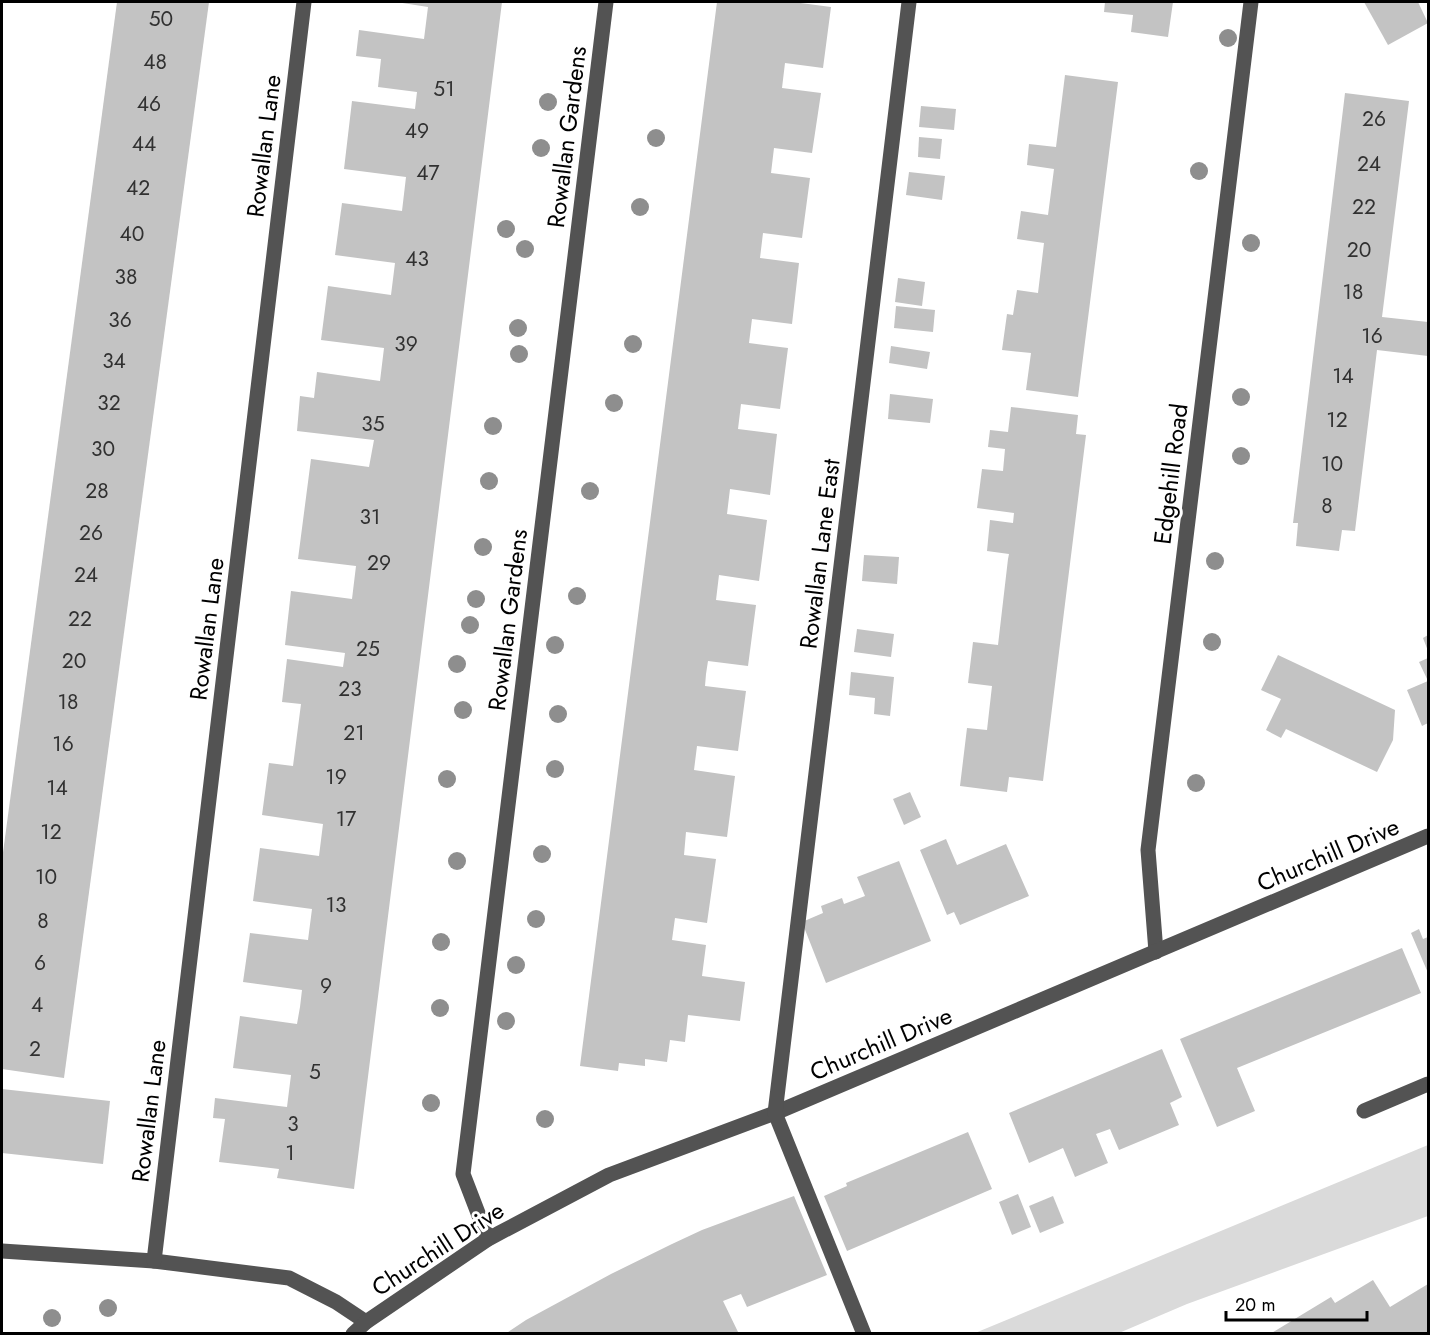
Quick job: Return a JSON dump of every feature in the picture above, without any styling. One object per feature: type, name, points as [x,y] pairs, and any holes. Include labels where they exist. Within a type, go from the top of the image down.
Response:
[{"type":"street","name":"Rowallan Lane","points":[[154,1261],[304,2]]},
{"type":"street","name":"Rowallan Gardens","points":[[488,1239],[463,1174],[606,2]]},
{"type":"street","name":"Rowallan Lane East","points":[[775,1113],[909,2]]},
{"type":"street","name":"Edgehill Road","points":[[1156,952],[1148,850],[1251,2]]},
{"type":"street","name":"Churchill Drive","points":[[353,1334],[366,1322],[488,1239],[609,1175],[775,1113],[1428,836]]},
{"type":"street","points":[[1364,1111],[1428,1084]]},
{"type":"street","points":[[775,1113],[864,1334]]},
{"type":"street","name":"Churchill Drive","points":[[2,1251],[154,1261],[289,1278],[336,1302],[366,1322]]},
{"type":"shaded area","points":[[1428,1145],[1428,1216],[1187,1304],[1119,1333],[975,1333]]},
{"type":"building","points":[[117,2],[209,2],[64,1078],[2,1069],[2,860]]},
{"type":"building","points":[[396,2],[502,2],[354,1189],[277,1178],[279,1169],[219,1162],[225,1119],[213,1118],[215,1098],[287,1107],[291,1075],[233,1068],[240,1016],[297,1024],[300,1007],[302,990],[243,982],[250,933],[308,940],[312,909],[253,901],[260,848],[319,856],[323,824],[262,815],[269,763],[293,766],[301,704],[282,702],[287,659],[343,667],[345,653],[285,645],[291,591],[352,599],[356,566],[298,559],[311,459],[369,467],[374,440],[297,431],[300,396],[314,398],[317,372],[380,381],[384,348],[321,340],[328,286],[391,295],[395,263],[335,255],[342,203],[402,211],[406,177],[344,169],[352,101],[415,109],[417,92],[378,87],[381,59],[356,56],[359,30],[424,39],[428,7]]},
{"type":"building","points":[[717,2],[793,2],[831,7],[823,68],[785,63],[782,88],[821,93],[812,153],[774,148],[771,173],[810,178],[802,238],[763,233],[760,258],[799,263],[792,324],[752,319],[749,343],[788,348],[780,409],[741,404],[738,429],[777,434],[770,495],[730,489],[727,514],[767,520],[759,581],[719,575],[716,600],[756,605],[748,666],[708,661],[706,674],[705,686],[746,691],[738,751],[697,746],[694,770],[735,776],[727,837],[686,832],[684,855],[716,859],[707,923],[675,918],[672,940],[706,945],[702,976],[745,982],[740,1021],[688,1015],[685,1042],[670,1040],[667,1062],[645,1059],[645,1066],[619,1063],[618,1071],[580,1066]]},
{"type":"building","points":[[1105,2],[1173,2],[1168,37],[1131,32],[1133,15],[1104,12]]},
{"type":"building","points":[[1364,2],[1418,2],[1428,23],[1388,45]]},
{"type":"building","points":[[1065,75],[1118,82],[1078,397],[1026,390],[1031,353],[1002,350],[1007,314],[1013,315],[1017,290],[1038,293],[1044,243],[1017,239],[1021,211],[1048,215],[1054,169],[1027,165],[1029,144],[1056,147]]},
{"type":"building","points":[[1345,93],[1409,101],[1382,317],[1428,322],[1428,356],[1377,350],[1355,531],[1342,530],[1339,551],[1296,546],[1298,523],[1293,523]]},
{"type":"building","points":[[921,106],[956,109],[954,130],[919,127]]},
{"type":"building","points":[[919,137],[942,139],[940,159],[918,157]]},
{"type":"building","points":[[909,172],[945,176],[942,200],[906,195]]},
{"type":"building","points":[[898,278],[925,282],[922,306],[895,302]]},
{"type":"building","points":[[896,306],[935,310],[933,332],[894,328]]},
{"type":"building","points":[[891,346],[930,352],[927,369],[889,363]]},
{"type":"building","points":[[890,394],[933,399],[930,423],[888,419]]},
{"type":"building","points":[[1011,407],[1078,415],[1076,434],[1086,435],[1043,781],[1009,777],[1007,792],[960,786],[967,728],[987,730],[992,686],[968,683],[973,642],[998,645],[1009,554],[987,551],[990,520],[1013,523],[1014,513],[977,508],[982,469],[1003,471],[1005,449],[988,447],[990,430],[1008,432]]},
{"type":"building","points":[[864,555],[899,557],[897,584],[862,581]]},
{"type":"building","points":[[857,629],[894,634],[891,657],[854,652]]},
{"type":"building","points":[[1428,635],[1428,651],[1423,638]]},
{"type":"building","points":[[1278,655],[1395,710],[1393,740],[1377,772],[1286,729],[1281,738],[1266,730],[1281,699],[1261,690]]},
{"type":"building","points":[[1428,658],[1428,681],[1419,662]]},
{"type":"building","points":[[851,672],[894,677],[890,716],[874,714],[875,698],[849,695]]},
{"type":"building","points":[[1428,681],[1428,723],[1422,726],[1407,690]]},
{"type":"building","points":[[910,792],[921,817],[904,825],[893,799]]},
{"type":"building","points":[[946,839],[957,865],[1006,844],[1029,896],[960,925],[954,912],[947,915],[920,850]]},
{"type":"building","points":[[899,861],[931,941],[826,983],[802,922],[823,913],[821,906],[842,898],[844,904],[865,896],[857,877]]},
{"type":"building","points":[[1419,929],[1423,939],[1428,937],[1428,973],[1411,933]]},
{"type":"building","points":[[1402,948],[1421,993],[1237,1068],[1255,1111],[1217,1127],[1180,1039]]},
{"type":"building","points":[[1162,1049],[1182,1097],[1170,1103],[1179,1125],[1119,1150],[1110,1129],[1096,1134],[1108,1163],[1075,1177],[1063,1148],[1029,1163],[1009,1113]]},
{"type":"building","points":[[2,1089],[110,1101],[103,1164],[2,1153]]},
{"type":"building","points":[[968,1132],[992,1189],[847,1251],[824,1196],[847,1186],[846,1183]]},
{"type":"building","points":[[1018,1194],[1031,1227],[1012,1235],[999,1202]]},
{"type":"building","points":[[794,1196],[827,1275],[747,1307],[741,1294],[723,1301],[739,1334],[505,1334],[526,1320],[611,1274],[672,1244],[702,1230]]},
{"type":"building","points":[[1053,1196],[1064,1223],[1040,1233],[1029,1206]]},
{"type":"building","points":[[1373,1280],[1390,1307],[1428,1284],[1428,1334],[1270,1334],[1331,1297],[1335,1303]]}]
